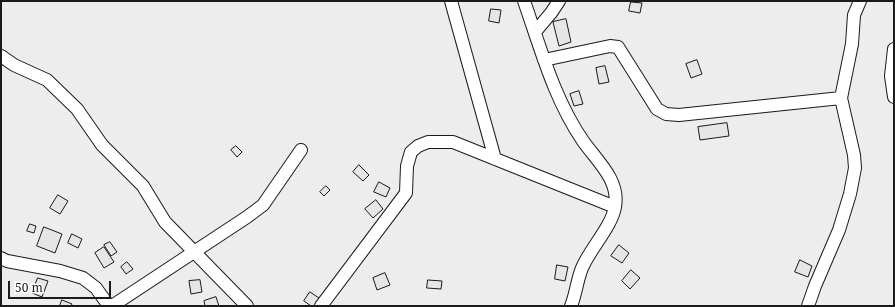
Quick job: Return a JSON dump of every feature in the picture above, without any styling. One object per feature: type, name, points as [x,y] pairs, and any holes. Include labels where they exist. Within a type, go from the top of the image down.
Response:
[{"type":"street","points":[[451,1],[495,158]]},
{"type":"street","points":[[524,1],[559,100],[582,140],[610,177],[615,189],[616,207],[610,221],[582,268],[571,306]]},
{"type":"street","points":[[535,32],[559,1]]},
{"type":"street","points":[[808,306],[839,230],[850,194],[855,168],[854,155],[840,98],[852,44],[854,15],[860,1]]},
{"type":"street","points":[[544,60],[610,46],[618,47],[657,109],[666,114],[679,115],[840,98]]},
{"type":"street","points":[[894,49],[891,76],[894,97]]},
{"type":"street","points":[[1,56],[25,70],[47,80],[77,109],[102,145],[143,186],[165,222],[247,306]]},
{"type":"street","points":[[321,306],[406,193],[407,166],[411,152],[418,146],[428,142],[453,142],[616,207]]},
{"type":"street","points":[[1,258],[7,261],[60,271],[83,278],[96,288],[111,306],[263,205],[301,150]]},
{"type":"shaded area","points":[[1,1],[894,1],[894,306],[1,306]]},
{"type":"building","points":[[631,2],[642,3],[640,13],[629,11]]},
{"type":"building","points":[[491,9],[501,10],[499,23],[489,21]]},
{"type":"building","points":[[566,19],[571,42],[559,46],[553,22]]},
{"type":"building","points":[[697,60],[702,74],[691,78],[686,64]]},
{"type":"building","points":[[605,66],[609,82],[599,84],[596,68]]},
{"type":"building","points":[[579,91],[583,104],[574,106],[570,94]]},
{"type":"building","points":[[727,123],[729,136],[700,140],[698,127]]},
{"type":"building","points":[[236,146],[242,152],[237,157],[231,150]]},
{"type":"building","points":[[359,165],[369,175],[363,181],[353,172]]},
{"type":"building","points":[[379,182],[390,188],[386,197],[374,192]]},
{"type":"building","points":[[326,186],[330,190],[324,196],[320,192]]},
{"type":"building","points":[[58,195],[68,201],[60,214],[50,208]]},
{"type":"building","points":[[376,200],[383,209],[373,218],[365,209]]},
{"type":"building","points":[[30,224],[36,226],[34,233],[27,231]]},
{"type":"building","points":[[44,227],[62,234],[55,253],[37,246]]},
{"type":"building","points":[[72,234],[82,239],[78,248],[68,243]]},
{"type":"building","points":[[110,242],[117,252],[111,256],[104,245]]},
{"type":"building","points":[[619,245],[629,253],[622,263],[611,256]]},
{"type":"building","points":[[104,247],[114,262],[104,268],[95,253]]},
{"type":"building","points":[[800,260],[812,266],[808,277],[795,272]]},
{"type":"building","points":[[127,262],[133,269],[126,274],[121,267]]},
{"type":"building","points":[[557,265],[568,267],[565,281],[555,279]]},
{"type":"building","points":[[631,270],[640,278],[630,289],[622,281]]},
{"type":"building","points":[[385,273],[390,285],[377,290],[373,278]]},
{"type":"building","points":[[38,278],[48,281],[42,297],[32,293]]},
{"type":"building","points":[[200,280],[202,292],[191,294],[189,281]]},
{"type":"building","points":[[428,280],[442,281],[441,289],[427,288]]},
{"type":"building","points":[[310,292],[322,300],[318,306],[311,306],[304,301]]},
{"type":"building","points":[[216,297],[219,306],[205,306],[204,301]]},
{"type":"building","points":[[62,300],[72,304],[71,306],[60,306]]}]
